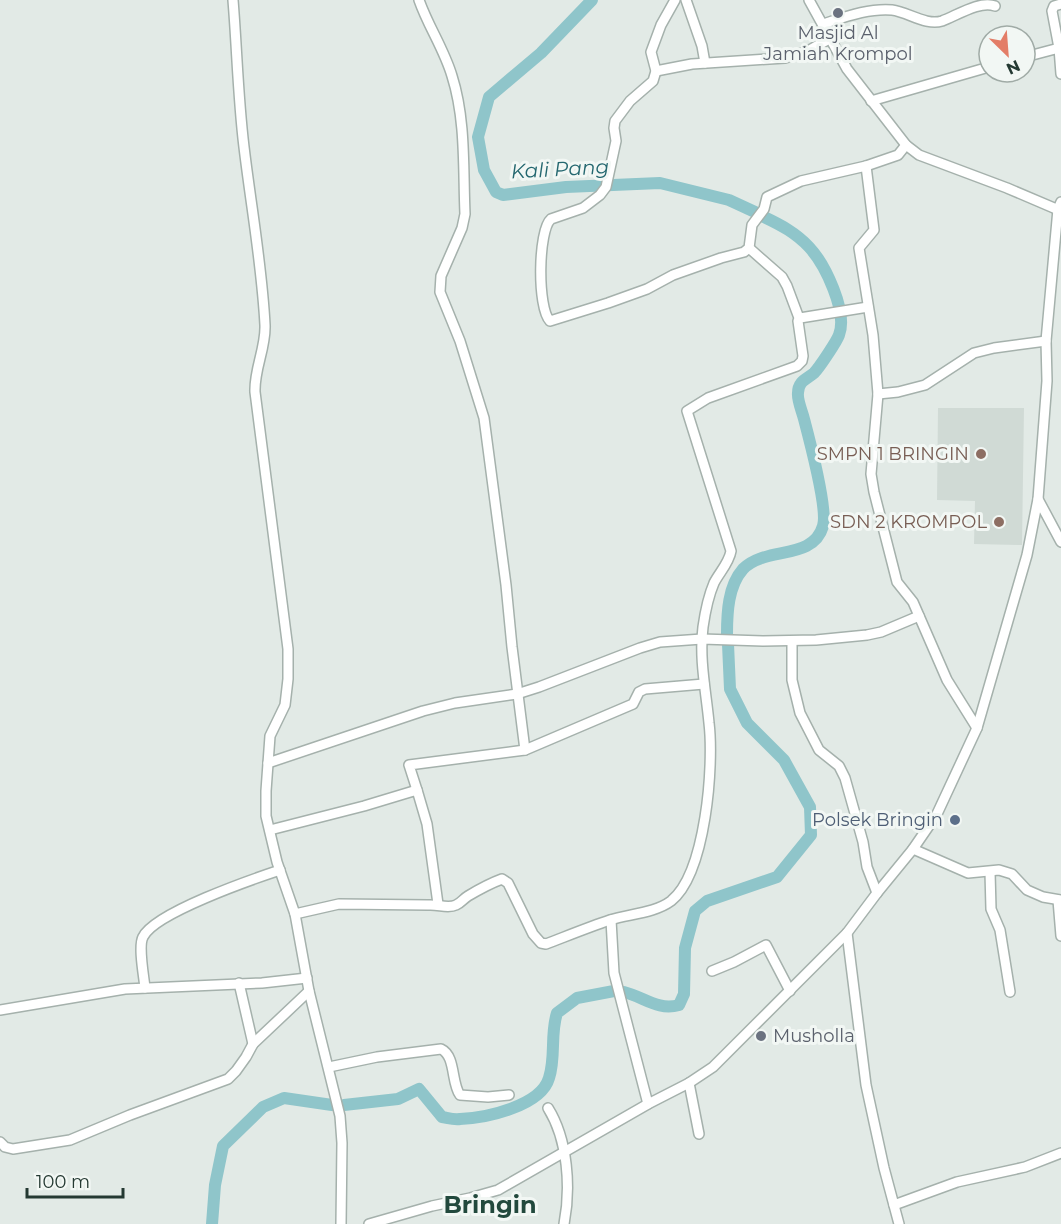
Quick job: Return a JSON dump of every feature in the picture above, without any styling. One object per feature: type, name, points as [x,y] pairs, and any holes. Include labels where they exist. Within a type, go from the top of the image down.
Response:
[{"type":"street","points":[[233,0],[242,126],[256,228],[265,324],[265,342],[255,392],[288,649],[288,693],[285,705],[270,736],[266,816],[280,870],[295,914],[309,991],[340,1116],[341,1224]]},
{"type":"street","points":[[419,0],[441,45],[452,76],[461,119],[465,214],[462,228],[441,276],[440,292],[463,350],[484,418],[525,750]]},
{"type":"street","points":[[675,0],[661,25],[651,52],[656,71],[653,81],[630,101],[615,121],[616,141],[606,187],[600,195],[583,208],[548,222],[543,238],[541,287],[546,317],[553,321],[608,303],[647,289],[673,275],[744,252],[749,248],[752,225],[764,210],[768,197],[801,181],[866,166],[898,155],[906,145]]},
{"type":"street","points":[[686,0],[702,46],[705,63]]},
{"type":"street","points":[[369,1224],[498,1190],[689,1083],[713,1067],[847,933],[937,814],[977,728],[1027,555],[1038,499],[1047,381],[1046,341],[1060,208],[918,155],[906,145],[847,69],[809,0]]},
{"type":"street","points":[[823,24],[876,10],[894,10],[931,22],[942,21],[960,7],[973,2],[990,1],[995,6]]},
{"type":"street","points":[[1061,4],[1053,8],[1052,14],[1059,48],[1061,74]]},
{"type":"street","points":[[656,71],[705,63],[785,58],[808,51],[830,39]]},
{"type":"street","points":[[1037,54],[1059,48]]},
{"type":"street","points":[[871,101],[977,70]]},
{"type":"street","points":[[866,166],[874,230],[859,248],[873,335],[878,394],[871,474],[874,492],[897,582],[914,602],[946,680],[977,728]]},
{"type":"street","points":[[295,914],[339,904],[438,904],[446,907],[459,904],[466,897],[502,879],[508,883],[533,934],[541,943],[546,944],[611,920],[658,907],[670,902],[679,894],[690,876],[700,845],[711,760],[702,639],[713,585],[731,551],[687,411],[708,398],[797,366],[802,361],[799,318],[787,286],[782,277],[749,248]]},
{"type":"street","points":[[799,318],[868,308]]},
{"type":"street","points":[[878,394],[925,385],[974,353],[1046,341]]},
{"type":"street","points":[[1038,499],[1061,542]]},
{"type":"street","points":[[268,763],[423,711],[539,687],[660,642],[702,639],[792,641],[867,635],[881,632],[919,616]]},
{"type":"street","points":[[792,641],[792,680],[800,713],[819,750],[838,766],[844,778],[863,842],[867,867],[877,893]]},
{"type":"street","points":[[438,904],[426,824],[409,765],[525,750],[633,704],[639,692],[645,689],[704,684]]},
{"type":"street","points":[[270,830],[417,790]]},
{"type":"street","points":[[912,849],[968,873],[999,870],[1012,874],[1027,890],[1060,900],[1061,936]]},
{"type":"street","points":[[145,988],[142,943],[143,936],[148,931],[164,919],[200,900],[280,870]]},
{"type":"street","points":[[990,872],[992,909],[1000,930],[1010,992]]},
{"type":"street","points":[[611,920],[611,952],[614,973],[648,1104]]},
{"type":"street","points":[[847,933],[866,1085],[899,1224]]},
{"type":"street","points":[[712,971],[766,945],[790,991]]},
{"type":"street","points":[[0,1010],[101,992],[262,983],[307,978]]},
{"type":"street","points":[[239,983],[253,1044]]},
{"type":"street","points":[[0,1142],[5,1147],[13,1149],[70,1140],[228,1079],[246,1058],[253,1044],[309,991]]},
{"type":"street","points":[[329,1067],[377,1057],[441,1049],[448,1055],[456,1089],[460,1095],[488,1097],[509,1095]]},
{"type":"street","points":[[689,1083],[699,1134]]},
{"type":"street","points":[[548,1108],[554,1118],[565,1151],[568,1192],[564,1224]]},
{"type":"street","points":[[894,1205],[957,1182],[1024,1167],[1061,1153]]},
{"type":"shaded area","name":"SMPN 1 BRINGIN","points":[[938,408],[1024,408],[1022,545],[974,544],[975,501],[937,500]]},
{"type":"waterway","name":"Kali Pang","points":[[592,0],[541,53],[489,97],[478,137],[484,170],[496,192],[503,195],[566,187],[660,183],[729,200],[755,212]]},
{"type":"waterway","name":"Kali Pang","points":[[727,634],[731,592],[743,569],[752,562],[809,544],[818,537],[824,518],[821,490],[799,402],[798,389],[801,383],[820,366],[839,335],[841,325],[838,302],[822,265],[804,242],[794,233],[764,217]]},
{"type":"waterway","name":"Kali Pang","points":[[624,992],[658,1005],[679,1005],[684,994],[685,948],[695,911],[707,901],[777,877],[811,835],[810,807],[784,760],[747,723],[730,689],[728,644]]},
{"type":"waterway","name":"Kali Pang","points":[[344,1105],[398,1099],[419,1089],[442,1117],[471,1118],[511,1109],[535,1096],[544,1088],[549,1078],[557,1013],[577,998],[614,991]]},
{"type":"waterway","name":"Kali Pang","points":[[212,1224],[215,1185],[223,1146],[263,1107],[284,1098],[332,1105]]},
{"type":"place","name":"Masjid Al Jamiah Krompol","points":[[838,13]]},
{"type":"place","name":"SMPN 1 BRINGIN","points":[[981,454]]},
{"type":"place","name":"SDN 2 KROMPOL","points":[[999,522]]},
{"type":"place","name":"Polsek Bringin","points":[[955,820]]},
{"type":"place","name":"Musholla","points":[[761,1036]]},
{"type":"district","name":"Bringin","points":[[490,1204]]}]
